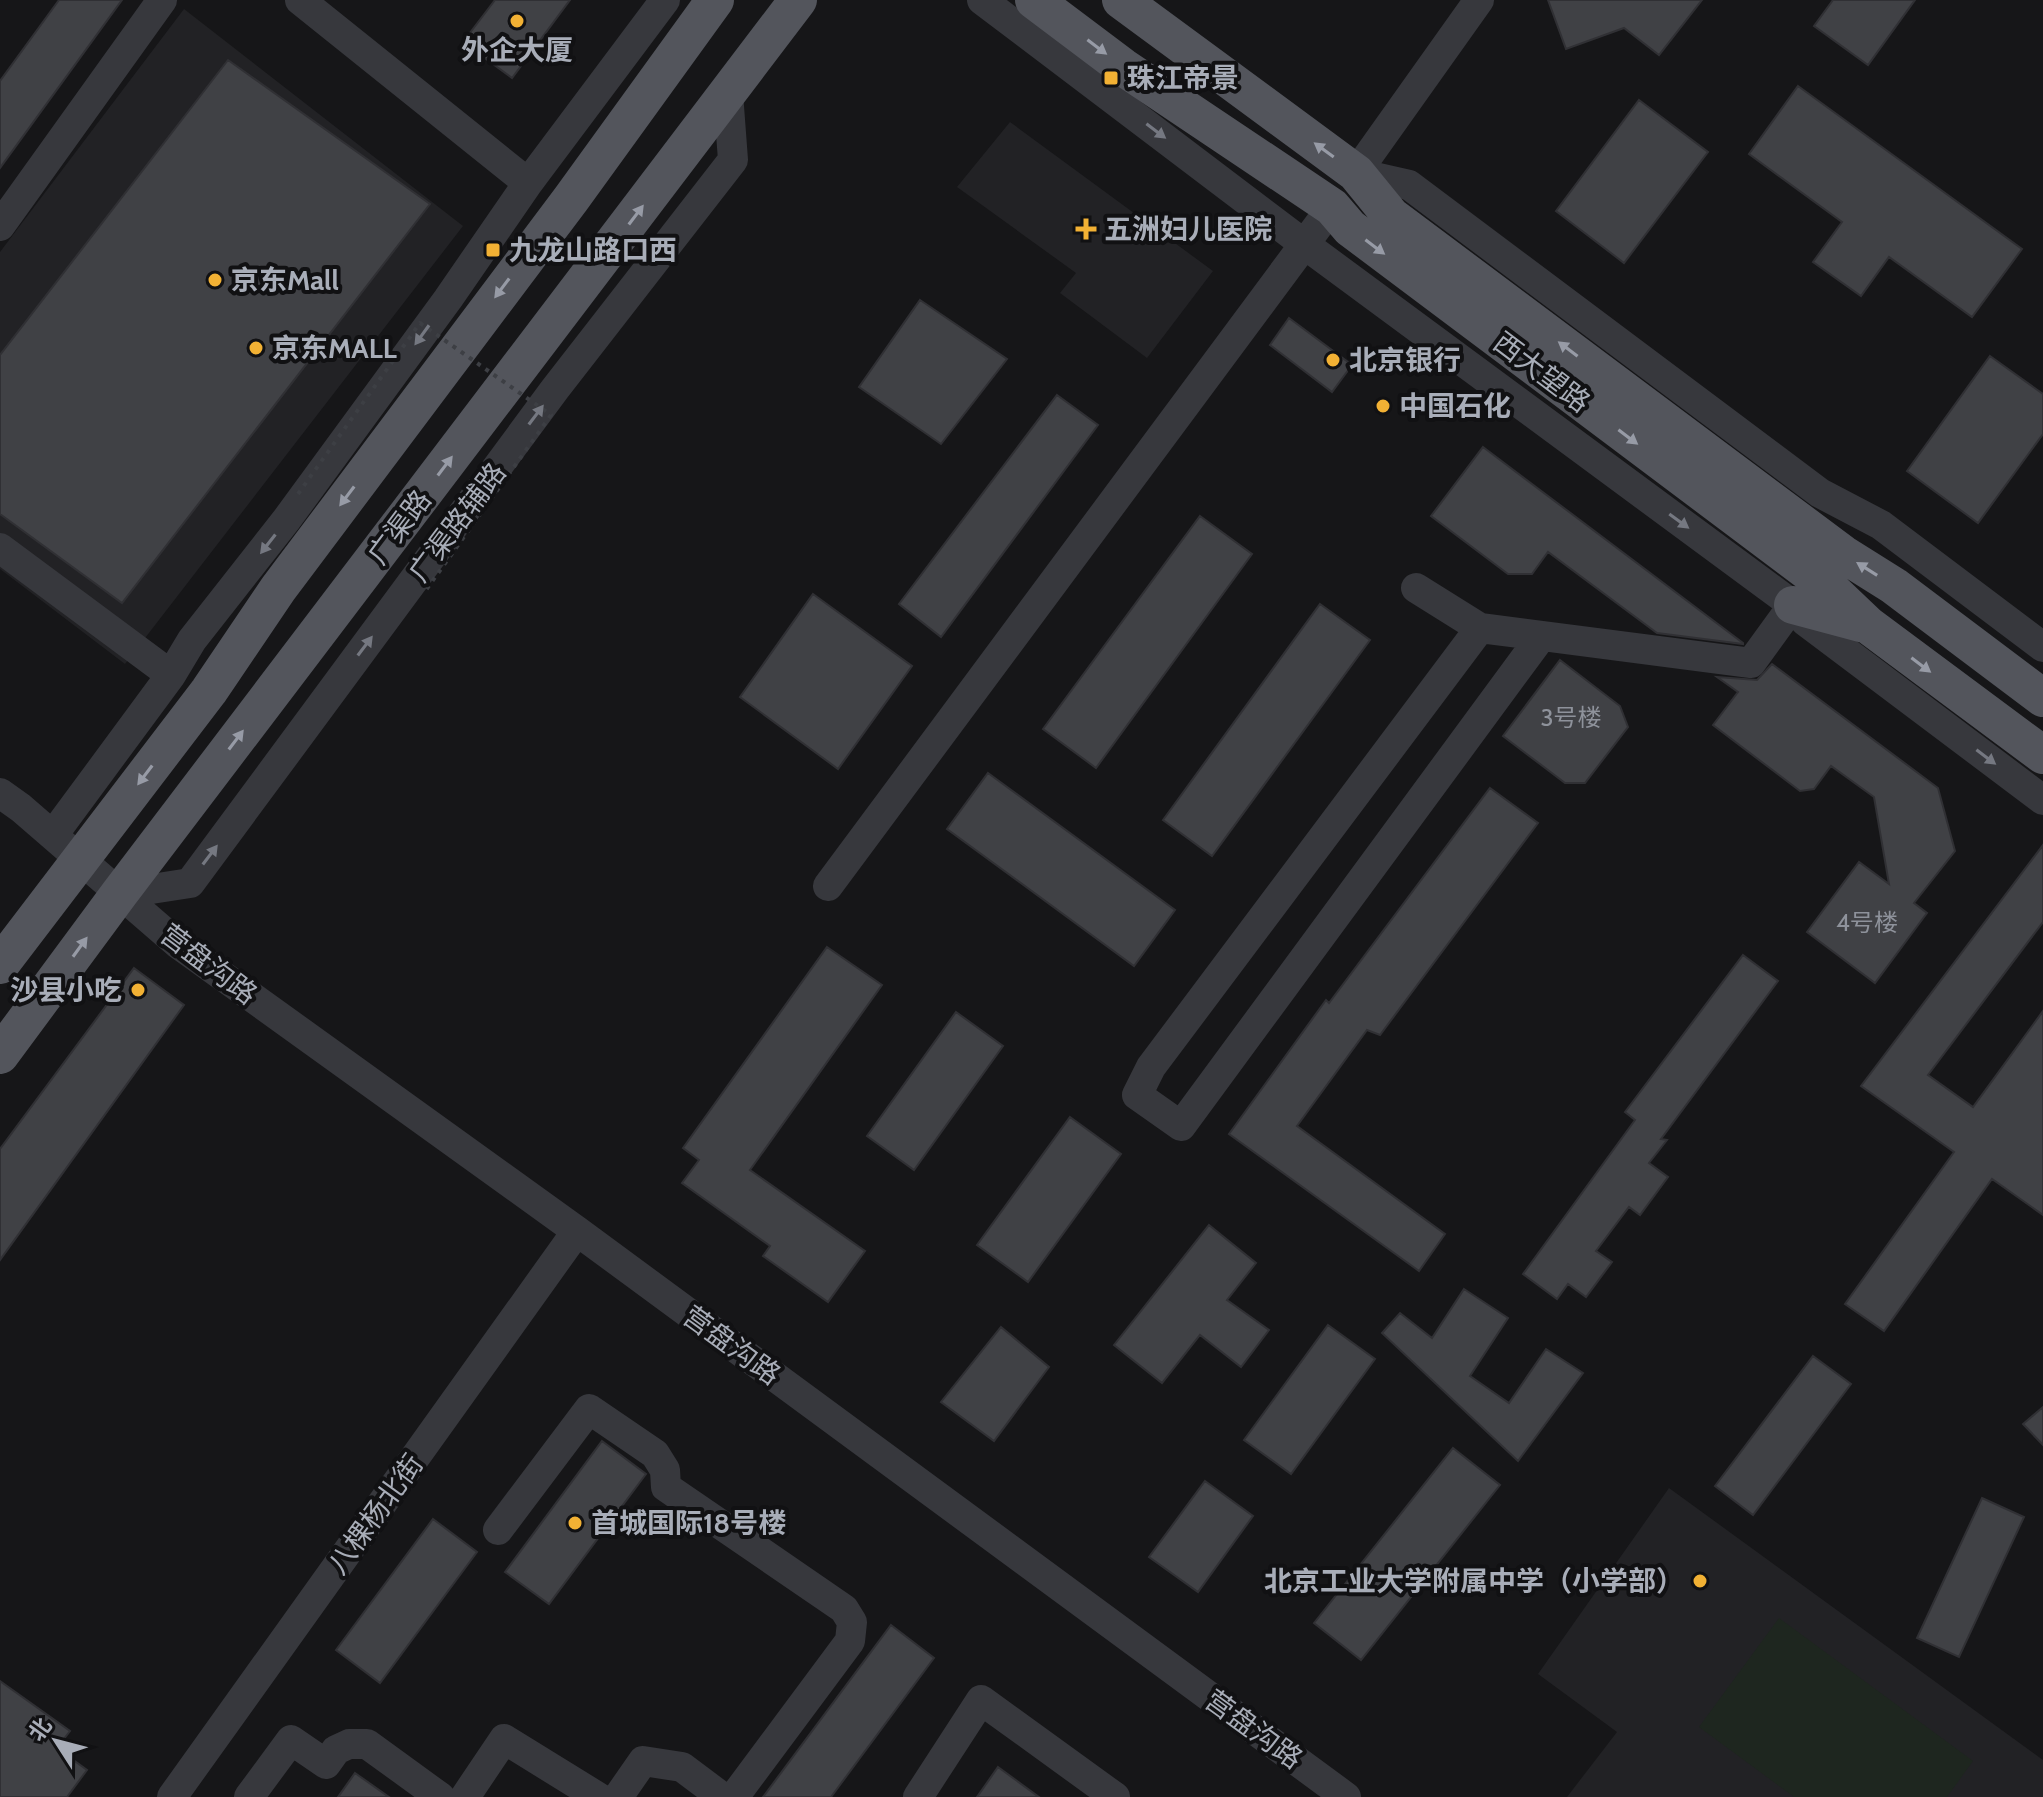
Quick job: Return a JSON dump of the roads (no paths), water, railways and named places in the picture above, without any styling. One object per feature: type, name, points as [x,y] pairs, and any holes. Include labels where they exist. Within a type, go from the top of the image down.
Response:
[{"type":"main road","name":"广渠路","points":[[0,1055],[798,0]]},
{"type":"main road","name":"西大望路","points":[[1034,0],[1123,67],[1332,207],[1350,228],[1827,586],[1868,625],[2043,755]]},
{"type":"main road","name":"西大望路","points":[[1121,0],[1356,173],[1391,216],[1818,535],[1894,586],[2043,698]]},
{"type":"main road","points":[[0,965],[66,847],[209,691],[278,589],[571,199],[705,12]]},
{"type":"main road","points":[[1793,605],[1868,625]]},
{"type":"street","points":[[0,226],[162,0]]},
{"type":"street","points":[[300,0],[528,183]]},
{"type":"street","points":[[66,847],[192,640],[287,519],[439,312],[528,183],[665,0]]},
{"type":"street","points":[[982,0],[1304,244],[1793,605],[1805,621],[2043,800]]},
{"type":"street","points":[[1479,0],[1356,173],[1409,185],[1820,493],[1881,525],[2043,647]]},
{"type":"street","points":[[567,133],[616,97],[651,52],[705,12]]},
{"type":"street","name":"广渠路辅路","points":[[119,894],[190,883],[555,389],[733,160],[728,93]]},
{"type":"street","points":[[828,886],[1332,207]]},
{"type":"street","points":[[0,548],[171,675]]},
{"type":"street","points":[[1416,588],[1480,628],[1751,663],[1793,605]]},
{"type":"street","points":[[1480,628],[1151,1067],[1137,1095],[1181,1126],[1540,638]]},
{"type":"street","name":"营盘沟路","points":[[0,793],[177,943],[577,1231],[1346,1797]]},
{"type":"street","name":"八棵杨北街","points":[[174,1796],[577,1231]]},
{"type":"street","points":[[498,1530],[589,1409],[655,1454],[665,1470],[666,1487],[844,1609],[852,1622],[850,1641],[734,1797]]},
{"type":"street","points":[[918,1797],[981,1700],[1115,1797]]},
{"type":"street","points":[[465,1797],[504,1739],[598,1797]]},
{"type":"street","points":[[249,1797],[291,1740],[326,1764],[336,1750],[349,1744],[367,1744],[440,1797]]},
{"type":"street","points":[[618,1797],[643,1761],[682,1767],[722,1797]]},
{"type":"place","name":"外企大厦","points":[[517,21]]},
{"type":"place","name":"珠江帝景","points":[[1111,78]]},
{"type":"place","name":"五洲妇儿医院","points":[[1086,229]]},
{"type":"place","name":"九龙山路口西","points":[[493,250]]},
{"type":"place","name":"京东Mall","points":[[215,280]]},
{"type":"place","name":"京东MALL","points":[[256,348]]},
{"type":"place","name":"北京银行","points":[[1333,360]]},
{"type":"place","name":"中国石化","points":[[1383,406]]},
{"type":"place","name":"沙县小吃","points":[[138,990]]},
{"type":"place","name":"首城国际18号楼","points":[[575,1523]]},
{"type":"place","name":"北京工业大学附属中学（小学部）","points":[[1700,1581]]}]
